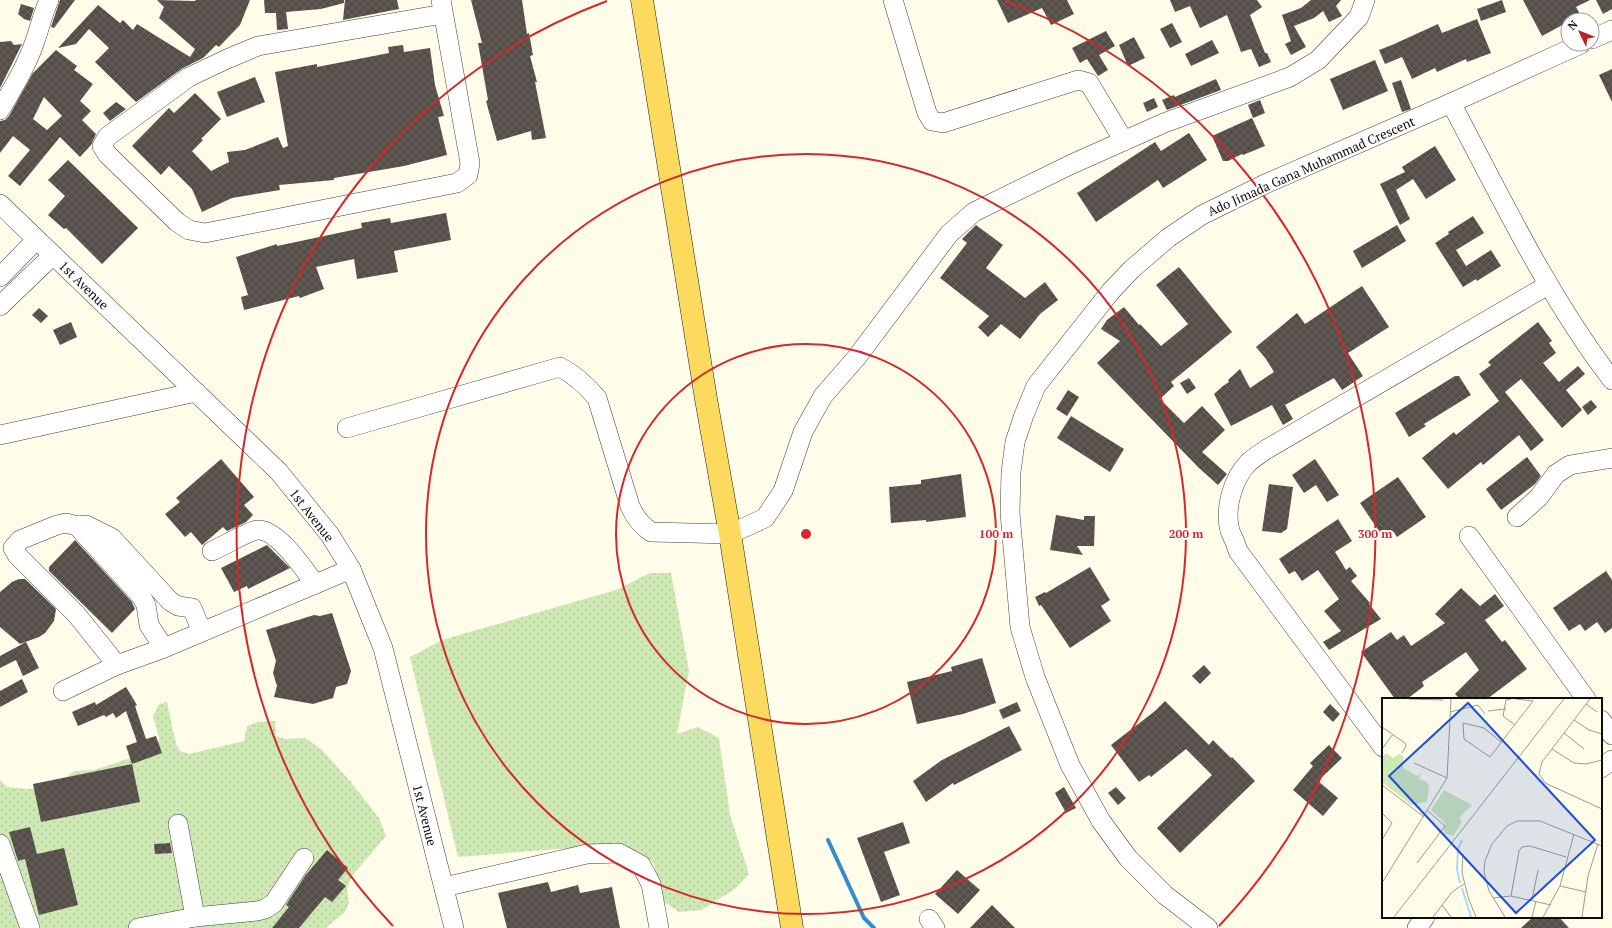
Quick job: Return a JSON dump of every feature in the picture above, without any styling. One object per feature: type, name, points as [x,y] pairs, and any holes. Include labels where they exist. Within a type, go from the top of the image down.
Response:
[{"type":"main road","points":[[642,0],[706,399],[730,534],[792,928]]},
{"type":"street","points":[[0,110],[35,42],[41,19],[49,0]]},
{"type":"street","points":[[893,0],[927,112],[932,121],[943,123],[1078,80],[1089,83],[1124,141]]},
{"type":"street","points":[[347,428],[560,368],[573,374],[589,388],[597,398],[630,506],[635,518],[642,526],[651,532],[730,534],[764,518],[783,491],[803,432],[823,396],[857,357],[949,234],[974,212],[1072,164],[1164,123],[1290,77],[1318,60],[1359,17],[1365,0]]},
{"type":"street","points":[[442,7],[470,163],[468,175],[457,183],[205,233],[189,230],[177,222],[107,154],[102,146],[107,137],[190,77],[258,46],[442,7]]},
{"type":"street","points":[[1600,35],[1612,30]]},
{"type":"street","name":"Ado Jimada Gana Muhammad Crescent","points":[[1208,928],[1165,895],[1128,858],[1101,821],[1070,766],[1035,677],[1020,627],[1010,513],[1011,472],[1015,442],[1024,415],[1036,386],[1111,291],[1132,269],[1168,238],[1202,215],[1263,185],[1563,52]]},
{"type":"street","points":[[1451,103],[1548,285],[1592,354],[1612,380]]},
{"type":"street","name":"1st Avenue","points":[[0,204],[278,472],[330,535],[351,569],[383,648],[454,928]]},
{"type":"street","points":[[0,277],[36,240]]},
{"type":"street","points":[[0,306],[53,255]]},
{"type":"street","points":[[1382,745],[1238,551],[1230,530],[1228,518],[1231,494],[1239,475],[1249,462],[1267,449],[1548,285]]},
{"type":"street","points":[[0,436],[196,392]]},
{"type":"street","points":[[1517,517],[1539,497],[1556,474],[1570,465],[1612,458]]},
{"type":"street","points":[[117,665],[76,614],[17,555],[13,548],[20,540],[66,522],[77,526],[86,525],[112,538],[170,601],[178,606],[192,608],[202,632]]},
{"type":"street","points":[[77,526],[141,596],[146,605],[149,625],[164,648]]},
{"type":"street","points":[[212,551],[256,530],[266,531],[279,539],[315,584]]},
{"type":"street","points":[[1469,536],[1585,698]]},
{"type":"street","points":[[63,691],[117,665],[164,648],[351,569]]},
{"type":"street","points":[[1602,721],[1612,735]]},
{"type":"street","points":[[1602,767],[1612,760]]},
{"type":"street","points":[[178,824],[195,918]]},
{"type":"street","points":[[0,844],[30,928]]},
{"type":"street","points":[[444,887],[587,854],[619,853],[641,865],[651,884],[659,928]]},
{"type":"street","points":[[138,928],[195,918],[265,909],[274,903],[304,858]]},
{"type":"street","points":[[1417,928],[1423,918]]},
{"type":"green space","points":[[650,573],[671,573],[689,671],[677,734],[698,727],[719,738],[730,815],[749,874],[735,889],[701,910],[679,912],[661,900],[654,863],[638,852],[628,848],[610,845],[458,857],[410,657],[442,640],[616,590]]},
{"type":"green space","points":[[167,702],[176,744],[180,751],[189,754],[244,741],[247,726],[258,722],[275,721],[276,736],[285,739],[305,738],[321,749],[350,781],[379,818],[386,836],[352,876],[347,889],[349,903],[345,912],[326,928],[0,928],[0,780],[7,787],[30,789],[59,783],[74,771],[94,770],[158,749],[159,737],[153,717],[159,704]]},
{"type":"building","points":[[60,0],[75,0],[54,28],[51,27]]},
{"type":"building","points":[[157,0],[250,0],[240,25],[219,47],[216,45],[203,58],[183,68],[136,102],[95,62],[109,48],[89,29],[76,44],[58,48],[98,5],[120,23],[123,20],[133,30],[137,24],[190,57],[195,49],[159,18],[164,7]]},
{"type":"building","points":[[264,0],[344,0],[344,3],[321,9],[286,12],[288,29],[277,30],[276,13],[265,13]]},
{"type":"building","points":[[345,0],[397,0],[399,9],[343,20]]},
{"type":"building","points":[[471,0],[522,0],[527,34],[529,33],[533,55],[530,56],[537,82],[535,82],[546,138],[532,140],[531,131],[497,141],[486,101],[488,100],[478,43],[482,43]]},
{"type":"building","points":[[997,0],[1067,0],[1074,14],[1051,25],[1042,8],[1008,23]]},
{"type":"building","points":[[1170,0],[1257,0],[1262,7],[1250,15],[1265,53],[1267,53],[1271,62],[1259,67],[1251,49],[1241,52],[1227,15],[1200,28],[1190,6],[1175,12]]},
{"type":"building","points":[[1311,0],[1341,0],[1336,6],[1342,16],[1329,22],[1323,11],[1314,18],[1294,26],[1306,47],[1291,55],[1285,44],[1291,41],[1282,15],[1301,8]]},
{"type":"building","points":[[1502,0],[1506,12],[1481,21],[1477,9]]},
{"type":"building","points":[[1523,0],[1590,0],[1576,7],[1579,12],[1560,12],[1560,26],[1542,36]]},
{"type":"building","points":[[1596,0],[1612,0],[1612,9],[1603,14]]},
{"type":"building","points":[[21,4],[34,8],[30,21],[24,19],[18,14]]},
{"type":"building","points":[[1477,19],[1491,53],[1467,62],[1466,59],[1437,72],[1435,68],[1412,79],[1402,57],[1385,64],[1379,50],[1438,24],[1442,33]]},
{"type":"building","points":[[1172,23],[1182,42],[1170,48],[1160,29]]},
{"type":"building","points":[[1106,31],[1115,46],[1099,55],[1108,70],[1098,76],[1087,59],[1080,63],[1072,48]]},
{"type":"building","points":[[1134,37],[1145,58],[1128,66],[1119,45]]},
{"type":"building","points":[[1212,40],[1219,53],[1191,66],[1185,54]]},
{"type":"building","points":[[11,41],[14,45],[22,44],[0,88],[0,42]]},
{"type":"building","points":[[403,45],[404,52],[430,48],[435,85],[444,116],[438,117],[447,155],[404,166],[334,178],[334,180],[279,185],[280,190],[232,198],[202,212],[192,189],[169,166],[161,175],[132,146],[169,108],[174,113],[195,93],[221,119],[201,139],[203,140],[192,151],[211,171],[229,162],[227,152],[245,150],[278,137],[283,148],[288,146],[275,72],[317,64],[317,67],[389,53],[388,47]]},
{"type":"building","points":[[56,50],[77,66],[74,70],[93,84],[80,101],[91,111],[82,120],[96,134],[91,145],[80,157],[60,137],[20,186],[8,176],[30,150],[13,136],[0,153],[0,121],[5,120],[9,116],[33,73]],"holes":[[[44,97],[62,116],[47,130],[33,119]]]},
{"type":"building","points":[[1375,60],[1388,91],[1343,110],[1330,79]]},
{"type":"building","points":[[1612,69],[1612,102],[1599,75]]},
{"type":"building","points":[[255,77],[265,102],[227,117],[217,92]]},
{"type":"building","points":[[1216,79],[1221,90],[1167,110],[1162,100],[1174,95],[1175,97]]},
{"type":"building","points":[[1401,80],[1411,109],[1402,112],[1392,83]]},
{"type":"building","points":[[1154,98],[1158,107],[1147,112],[1143,103]]},
{"type":"building","points":[[1260,100],[1265,113],[1253,118],[1248,105]]},
{"type":"building","points":[[116,102],[126,109],[110,121],[103,113]]},
{"type":"building","points":[[1252,118],[1265,146],[1243,155],[1242,154],[1228,161],[1223,161],[1212,136]]},
{"type":"building","points":[[1189,133],[1207,160],[1163,188],[1158,180],[1096,222],[1077,193],[1155,142],[1161,151]]},
{"type":"building","points":[[1435,146],[1456,180],[1426,199],[1413,179],[1396,190],[1410,219],[1400,225],[1380,184],[1405,172],[1402,167]]},
{"type":"building","points":[[68,160],[138,228],[102,264],[66,228],[64,229],[48,215],[65,196],[48,180]]},
{"type":"building","points":[[446,213],[451,240],[394,251],[398,272],[357,279],[354,259],[316,267],[324,289],[300,298],[299,296],[244,310],[241,297],[248,295],[236,257],[277,244],[277,246],[362,228],[361,223],[390,218],[391,223]]},
{"type":"building","points":[[1473,216],[1484,233],[1456,250],[1466,266],[1491,250],[1501,266],[1477,281],[1476,279],[1463,287],[1435,243],[1449,234],[1448,232]]},
{"type":"building","points":[[976,225],[1003,245],[986,268],[1025,298],[1045,282],[1058,300],[1040,314],[1020,339],[1001,324],[988,337],[978,327],[989,316],[940,278],[967,243],[962,239]]},
{"type":"building","points":[[1397,225],[1406,241],[1362,268],[1353,251]]},
{"type":"building","points":[[1179,267],[1232,332],[1171,382],[1174,386],[1160,399],[1184,423],[1202,406],[1225,430],[1202,452],[1227,474],[1218,485],[1199,468],[1097,363],[1120,341],[1101,329],[1107,320],[1124,307],[1139,325],[1140,324],[1161,346],[1188,324],[1156,285]]},
{"type":"building","points":[[1362,286],[1389,327],[1348,353],[1363,376],[1342,390],[1334,378],[1285,405],[1293,419],[1283,425],[1272,405],[1231,426],[1214,394],[1229,382],[1228,380],[1240,369],[1250,388],[1274,372],[1256,347],[1297,313],[1305,324]]},
{"type":"building","points":[[39,308],[48,316],[41,323],[32,315]]},
{"type":"building","points":[[71,322],[77,337],[60,345],[53,330]]},
{"type":"building","points":[[1538,322],[1552,341],[1549,343],[1556,353],[1543,363],[1559,382],[1578,366],[1585,374],[1566,390],[1582,410],[1562,428],[1521,379],[1505,392],[1544,440],[1531,451],[1519,435],[1483,465],[1481,462],[1448,489],[1422,458],[1454,432],[1456,435],[1499,401],[1479,374],[1491,365],[1488,362]]},
{"type":"building","points":[[1455,376],[1459,376],[1471,395],[1424,424],[1426,426],[1409,437],[1395,413]]},
{"type":"building","points":[[1189,378],[1196,388],[1187,394],[1180,383]]},
{"type":"building","points":[[1068,390],[1079,397],[1067,416],[1056,409]]},
{"type":"building","points":[[1591,400],[1597,407],[1588,415],[1582,407]]},
{"type":"building","points":[[1071,416],[1124,449],[1110,472],[1057,438]]},
{"type":"building","points":[[1527,457],[1541,476],[1535,484],[1501,510],[1486,489]]},
{"type":"building","points":[[221,459],[254,497],[244,505],[253,515],[246,522],[227,531],[223,527],[202,545],[191,532],[185,537],[165,514],[180,502],[176,498]]},
{"type":"building","points":[[1315,459],[1339,495],[1327,502],[1316,485],[1304,493],[1292,475]]},
{"type":"building","points":[[961,474],[966,517],[926,522],[926,520],[891,523],[889,487],[921,484],[921,480]]},
{"type":"building","points":[[1398,477],[1426,517],[1397,537],[1393,531],[1383,537],[1360,503]]},
{"type":"building","points":[[1269,484],[1293,487],[1287,529],[1281,533],[1262,531]]},
{"type":"building","points":[[1056,515],[1084,520],[1084,516],[1095,516],[1094,546],[1077,546],[1083,555],[1050,550]]},
{"type":"building","points":[[1338,519],[1352,541],[1335,552],[1346,570],[1350,567],[1357,576],[1351,581],[1370,603],[1369,604],[1381,619],[1329,650],[1323,642],[1341,631],[1324,611],[1339,599],[1318,570],[1302,581],[1295,571],[1289,574],[1279,559]]},
{"type":"building","points":[[75,540],[132,602],[135,609],[112,633],[49,571],[49,567]]},
{"type":"building","points":[[267,545],[290,568],[248,589],[247,586],[234,592],[221,568]]},
{"type":"building","points":[[1090,567],[1110,600],[1101,606],[1111,621],[1070,648],[1041,605],[1039,606],[1035,597],[1045,592],[1046,593]]},
{"type":"building","points":[[1606,571],[1612,580],[1612,628],[1605,633],[1597,622],[1585,631],[1580,624],[1569,631],[1553,608]]},
{"type":"building","points":[[19,579],[25,579],[56,609],[54,621],[45,633],[39,637],[20,644],[0,627],[0,592],[12,582]]},
{"type":"building","points":[[1461,588],[1480,606],[1495,594],[1504,606],[1485,620],[1502,642],[1505,640],[1527,669],[1488,698],[1459,698],[1455,694],[1479,670],[1466,652],[1422,682],[1424,686],[1408,698],[1394,698],[1361,652],[1391,632],[1397,640],[1404,635],[1411,646],[1445,623],[1435,614]]},
{"type":"building","points":[[332,613],[351,671],[347,684],[336,687],[333,698],[313,704],[274,697],[277,686],[273,673],[276,661],[266,630],[314,615],[320,616]]},
{"type":"building","points":[[26,642],[39,668],[23,676],[16,660],[0,668],[0,656]]},
{"type":"building","points":[[982,658],[996,703],[963,714],[917,724],[907,682],[952,671],[951,667]]},
{"type":"building","points":[[1204,665],[1211,673],[1200,684],[1192,676]]},
{"type":"building","points":[[22,679],[28,692],[0,707],[0,691]]},
{"type":"building","points":[[126,687],[137,705],[135,706],[146,739],[156,736],[162,753],[132,764],[126,746],[137,742],[126,711],[116,718],[113,713],[106,717],[104,715],[78,726],[72,712],[95,702],[96,705]]},
{"type":"building","points":[[1165,701],[1209,745],[1213,740],[1255,781],[1180,853],[1157,828],[1212,775],[1186,749],[1151,777],[1149,775],[1139,782],[1111,745],[1155,711]]},
{"type":"building","points":[[1017,702],[1021,711],[1003,719],[999,710]]},
{"type":"building","points":[[1330,704],[1340,714],[1333,722],[1323,712]]},
{"type":"building","points":[[1009,726],[1022,750],[954,785],[953,783],[926,802],[913,781],[942,760]]},
{"type":"building","points":[[1329,745],[1342,758],[1318,781],[1338,798],[1323,816],[1293,790],[1313,766],[1310,763]]},
{"type":"building","points":[[132,764],[140,802],[41,822],[33,784]]},
{"type":"building","points":[[1064,787],[1076,808],[1066,813],[1055,793]]},
{"type":"building","points":[[1116,787],[1126,798],[1118,805],[1108,793]]},
{"type":"building","points":[[903,822],[910,843],[884,852],[900,895],[881,902],[857,838]]},
{"type":"building","points":[[30,827],[37,854],[64,848],[78,905],[39,915],[25,859],[18,861],[9,832]]},
{"type":"building","points":[[170,843],[172,853],[155,854],[154,844]]},
{"type":"building","points":[[327,850],[348,868],[338,880],[346,886],[332,902],[325,897],[299,928],[272,928],[289,907],[286,905],[305,876]]},
{"type":"building","points":[[957,870],[980,890],[958,914],[935,894]]},
{"type":"building","points":[[548,882],[551,892],[578,885],[580,893],[612,887],[620,928],[507,928],[498,893]]},
{"type":"building","points":[[992,905],[1015,928],[970,928]]},
{"type":"building","points":[[1532,918],[1560,918],[1569,928],[1521,928]]},
{"type":"waterway","points":[[828,840],[864,918],[874,928]]}]
